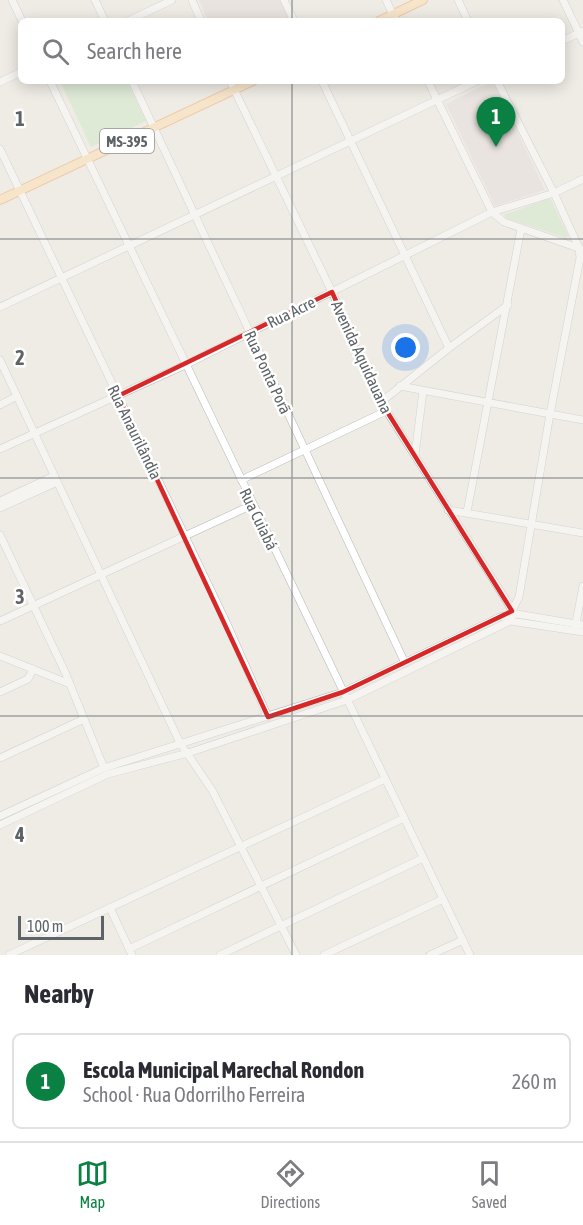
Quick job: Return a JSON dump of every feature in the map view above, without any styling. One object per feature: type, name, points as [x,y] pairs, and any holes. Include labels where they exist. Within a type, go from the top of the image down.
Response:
[{"type":"main road","points":[[394,18],[423,0]]},
{"type":"main road","name":"MS-395","points":[[0,200],[154,129],[232,85]]},
{"type":"street","points":[[12,0],[21,18]]},
{"type":"street","points":[[95,0],[104,18]]},
{"type":"street","points":[[134,18],[172,0]]},
{"type":"street","points":[[192,0],[200,18]]},
{"type":"street","points":[[284,0],[293,18]]},
{"type":"street","points":[[386,0],[394,18]]},
{"type":"street","points":[[458,0],[467,18]]},
{"type":"street","points":[[563,0],[581,32],[583,42]]},
{"type":"street","points":[[565,40],[581,32]]},
{"type":"street","points":[[0,82],[18,73]]},
{"type":"street","name":"Rua Cuiabá","points":[[51,84],[470,955]]},
{"type":"street","name":"Rua Ponta Porã","points":[[133,84],[405,663]]},
{"type":"street","points":[[323,84],[449,348]]},
{"type":"street","points":[[430,84],[492,212],[504,222],[581,249]]},
{"type":"street","points":[[0,307],[470,84]]},
{"type":"street","points":[[499,84],[581,249],[519,597],[511,615]]},
{"type":"street","name":"Avenida Aquidauana","points":[[232,85],[332,292],[381,402],[511,615]]},
{"type":"street","name":"Rua Anaurilândia","points":[[0,149],[185,536],[268,717]]},
{"type":"street","name":"Rua Acre","points":[[0,450],[185,365],[492,212],[554,193],[583,179]]},
{"type":"street","points":[[467,512],[521,229]]},
{"type":"street","points":[[381,402],[508,305]]},
{"type":"street","points":[[0,360],[180,743],[212,790],[296,955]]},
{"type":"street","points":[[400,386],[583,420]]},
{"type":"street","points":[[415,455],[423,391]]},
{"type":"street","points":[[0,405],[17,396]]},
{"type":"street","points":[[241,480],[386,411]]},
{"type":"street","points":[[0,501],[56,479]]},
{"type":"street","points":[[0,508],[56,479]]},
{"type":"street","points":[[0,621],[252,505]]},
{"type":"street","points":[[448,510],[583,533]]},
{"type":"street","points":[[0,535],[70,684],[104,768]]},
{"type":"street","points":[[577,627],[583,586]]},
{"type":"street","points":[[0,825],[108,774],[188,753],[347,700],[500,617],[538,616],[577,627],[583,632]]},
{"type":"street","points":[[0,816],[104,768],[343,692],[459,641]]},
{"type":"street","points":[[0,656],[70,684]]},
{"type":"street","points":[[0,692],[28,679],[33,669]]},
{"type":"street","points":[[0,758],[84,718]]},
{"type":"street","points":[[9,955],[385,779]]},
{"type":"street","points":[[110,908],[131,952],[261,886],[404,818]]},
{"type":"street","points":[[220,955],[423,858]]},
{"type":"street","points":[[324,955],[443,899]]},
{"type":"street","points":[[430,955],[463,940]]},
{"type":"highlighted area","points":[[332,292],[381,402],[512,611],[343,692],[268,717],[118,396]]},
{"type":"shaded area","points":[[199,0],[281,0],[289,18],[207,18]]},
{"type":"shaded area","points":[[487,84],[494,84],[545,190],[495,206],[446,104]]},
{"type":"green space","points":[[61,84],[128,84],[146,121],[91,147]]},
{"type":"green space","points":[[550,198],[568,235],[566,238],[506,218],[504,215]]},
{"type":"place","name":"Escola Municipal Marechal Rondon","points":[[496,147]]}]
